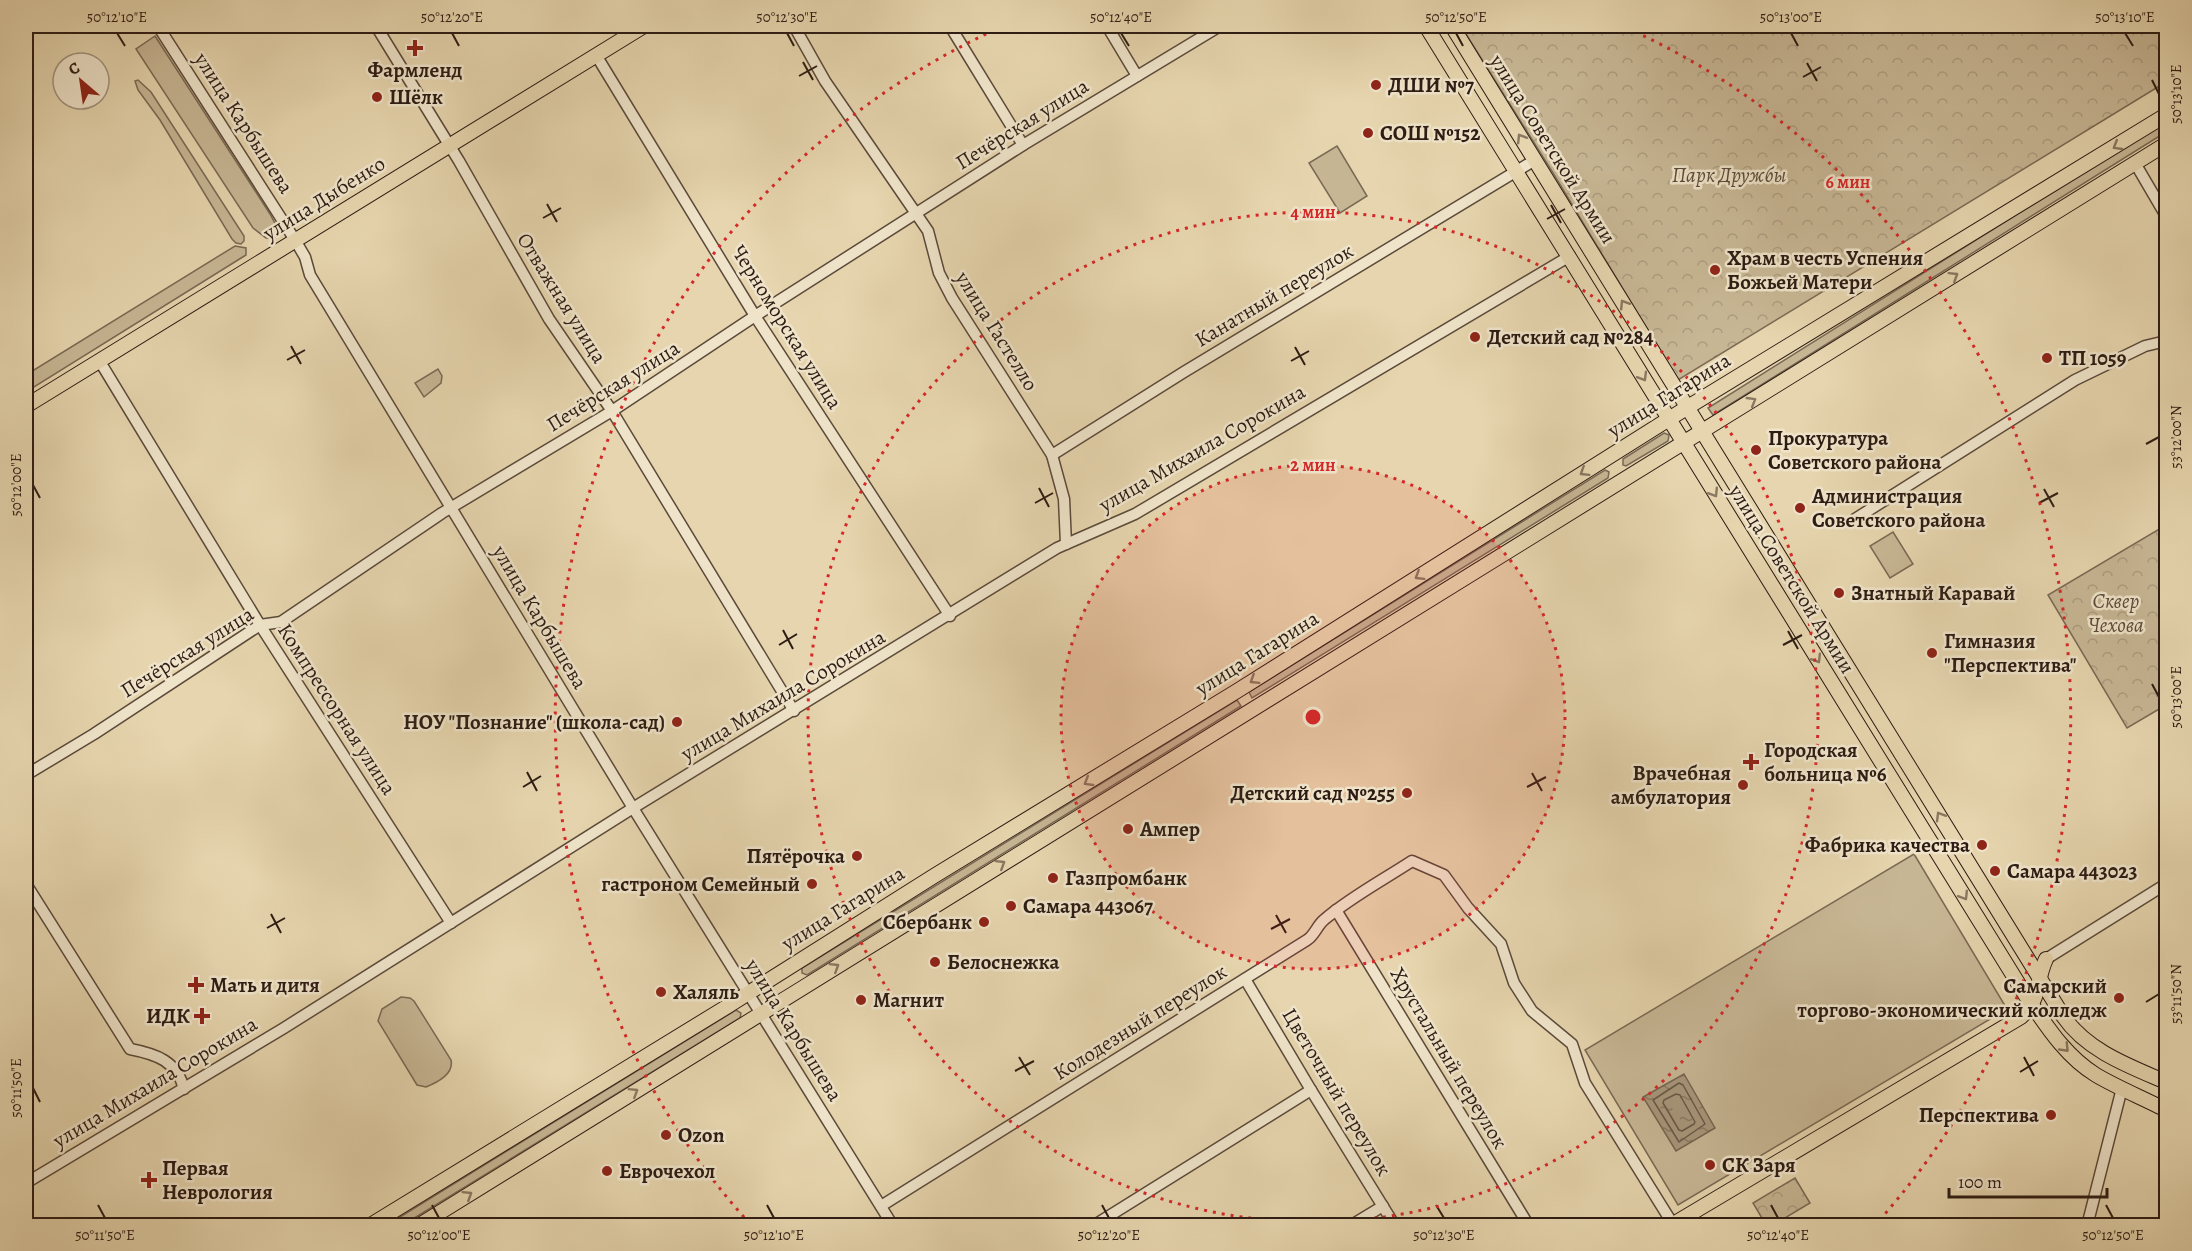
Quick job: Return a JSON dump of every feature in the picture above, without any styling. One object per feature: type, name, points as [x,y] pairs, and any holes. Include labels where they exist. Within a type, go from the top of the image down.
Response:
[{"type":"main road","name":"улица Дыбенко","points":[[26,406],[644,26]]},
{"type":"main road","name":"улица Советской Армии","points":[[1426,26],[2034,1007],[2061,1044],[2075,1058],[2096,1074],[2166,1110]]},
{"type":"main road","name":"улица Советской Армии","points":[[1452,26],[2059,1011],[2075,1032],[2111,1058],[2166,1082]]},
{"type":"main road","name":"улица Гагарина","points":[[369,1226],[1237,691],[1688,407],[2166,115]]},
{"type":"main road","points":[[418,1226],[2166,144]]},
{"type":"main road","points":[[1608,457],[1622,480]]},
{"type":"main road","points":[[1852,715],[1871,703]]},
{"type":"main road","points":[[1948,870],[1966,859]]},
{"type":"main road","points":[[2034,1007],[2038,991],[2036,972],[2046,959]]},
{"type":"main road","points":[[790,966],[803,987]]},
{"type":"main road","points":[[2010,971],[2036,972]]},
{"type":"main road","points":[[1672,1225],[2021,1017],[2034,1007],[2046,1006],[2059,1011]]},
{"type":"street","name":"улица Карбышева","points":[[158,26],[295,240],[305,257],[310,275],[633,808],[893,1226]]},
{"type":"street","name":"Отважная улица","points":[[376,26],[449,146],[549,319],[612,411],[794,711]]},
{"type":"street","name":"улица Гастелло","points":[[794,26],[825,81],[928,231],[939,273],[952,298],[1052,455],[1064,499],[1066,544]]},
{"type":"street","points":[[950,26],[1023,145]]},
{"type":"street","points":[[1107,26],[1137,76]]},
{"type":"street","name":"Печёрская улица","points":[[26,775],[94,734],[260,625],[280,621],[452,508],[612,411],[755,316],[1023,145],[1220,26]]},
{"type":"street","name":"Черноморская улица","points":[[597,55],[755,316],[950,616]]},
{"type":"street","name":"Канатный переулок","points":[[1052,455],[1184,372],[1535,160]]},
{"type":"street","points":[[2135,163],[2166,216]]},
{"type":"street","name":"улица Михаила Сорокина","points":[[26,1183],[184,1089],[633,808],[1066,544],[1135,514],[1570,256]]},
{"type":"street","points":[[1855,519],[2075,380],[2145,346],[2166,341]]},
{"type":"street","name":"Компрессорная улица","points":[[99,360],[260,625],[451,922]]},
{"type":"street","name":"Колодезный переулок","points":[[881,1206],[1311,937],[1318,925],[1336,910],[1412,861],[1444,874],[1468,908],[1498,939],[1514,983],[1532,1011],[1572,1044],[1585,1083],[1672,1225]]},
{"type":"street","points":[[26,884],[130,1049],[153,1053],[171,1065],[178,1072],[184,1089]]},
{"type":"street","points":[[2046,959],[2166,884]]},
{"type":"street","name":"Хрустальный переулок","points":[[1336,910],[1529,1226]]},
{"type":"street","name":"Цветочный переулок","points":[[1245,979],[1395,1226]]},
{"type":"street","points":[[2087,1226],[2122,1088]]},
{"type":"street","points":[[1094,1226],[1311,1090]]},
{"type":"street","points":[[1350,1226],[1383,1206]]},
{"type":"green space","name":"Парк Дружбы","points":[[1461,26],[2166,26],[2166,82],[1678,380]]},
{"type":"green space","points":[[155,36],[270,214],[279,231],[274,239],[266,238],[253,228],[136,49]]},
{"type":"green space","points":[[138,80],[151,92],[244,236],[241,244],[232,239],[160,120],[138,90],[135,81]]},
{"type":"green space","points":[[2166,121],[2166,132],[1713,415],[1708,408]]},
{"type":"green space","points":[[1337,146],[1367,196],[1340,213],[1309,163]]},
{"type":"green space","points":[[235,246],[246,248],[246,255],[26,392],[29,373]]},
{"type":"green space","points":[[438,369],[442,376],[441,383],[424,397],[415,383]]},
{"type":"green space","points":[[1664,433],[1669,435],[1668,441],[1626,466],[1623,465],[1623,459]]},
{"type":"green space","points":[[1605,470],[1609,472],[1608,478],[1252,698],[1249,692]]},
{"type":"green space","name":"Сквер Чехова","points":[[2166,525],[2166,705],[2127,728],[2048,595]]},
{"type":"green space","points":[[1893,532],[1913,564],[1890,578],[1870,546]]},
{"type":"green space","points":[[1237,700],[1241,706],[807,975],[802,973],[802,968]]},
{"type":"green space","points":[[1914,854],[2007,1009],[1678,1205],[1585,1050]]},
{"type":"green space","points":[[401,997],[414,1001],[451,1060],[448,1073],[426,1087],[417,1085],[378,1021],[382,1009]]},
{"type":"green space","points":[[736,1010],[741,1013],[740,1018],[403,1225],[387,1225]]},
{"type":"green space","points":[[1795,1178],[1810,1203],[1773,1225],[1766,1225],[1753,1203]]},
{"type":"water","points":[[1684,1074],[1715,1128],[1676,1151],[1643,1097]]},
{"type":"place","name":"Фармленд","points":[[415,48]]},
{"type":"place","name":"ДШИ №7","points":[[1376,85]]},
{"type":"place","name":"Шёлк","points":[[377,97]]},
{"type":"place","name":"СОШ №152","points":[[1368,133]]},
{"type":"place","name":"Храм в честь Успения Божьей Матери","points":[[1715,270]]},
{"type":"place","name":"Детский сад №284","points":[[1475,337]]},
{"type":"place","name":"ТП 1059","points":[[2047,358]]},
{"type":"place","name":"Прокуратура Советского района","points":[[1756,450]]},
{"type":"place","name":"Администрация Советского района","points":[[1800,508]]},
{"type":"place","name":"Знатный Каравай","points":[[1839,593]]},
{"type":"place","name":"Гимназия \"Перспектива\"","points":[[1932,653]]},
{"type":"place","name":"НОУ \"Познание\" (школа-сад)","points":[[677,722]]},
{"type":"place","name":"Городская больница №6","points":[[1751,762]]},
{"type":"place","name":"Врачебная амбулатория","points":[[1743,785]]},
{"type":"place","name":"Детский сад №255","points":[[1407,793]]},
{"type":"place","name":"Ампер","points":[[1128,829]]},
{"type":"place","name":"Фабрика качества","points":[[1982,845]]},
{"type":"place","name":"Пятёрочка","points":[[857,856]]},
{"type":"place","name":"Самара 443023","points":[[1995,871]]},
{"type":"place","name":"Газпромбанк","points":[[1053,878]]},
{"type":"place","name":"гастроном Семейный","points":[[812,884]]},
{"type":"place","name":"Самара 443067","points":[[1011,906]]},
{"type":"place","name":"Сбербанк","points":[[984,922]]},
{"type":"place","name":"Белоснежка","points":[[935,962]]},
{"type":"place","name":"Мать и дитя","points":[[196,985]]},
{"type":"place","name":"Халяль","points":[[661,992]]},
{"type":"place","name":"Самарский торгово-экономический колледж","points":[[2119,998]]},
{"type":"place","name":"Магнит","points":[[861,1000]]},
{"type":"place","name":"ИДК","points":[[202,1016]]},
{"type":"place","name":"Перспектива","points":[[2051,1115]]},
{"type":"place","name":"Ozon","points":[[666,1135]]},
{"type":"place","name":"СК Заря","points":[[1710,1165]]},
{"type":"place","name":"Еврочехол","points":[[607,1171]]},
{"type":"place","name":"Первая Неврология","points":[[149,1180]]}]
